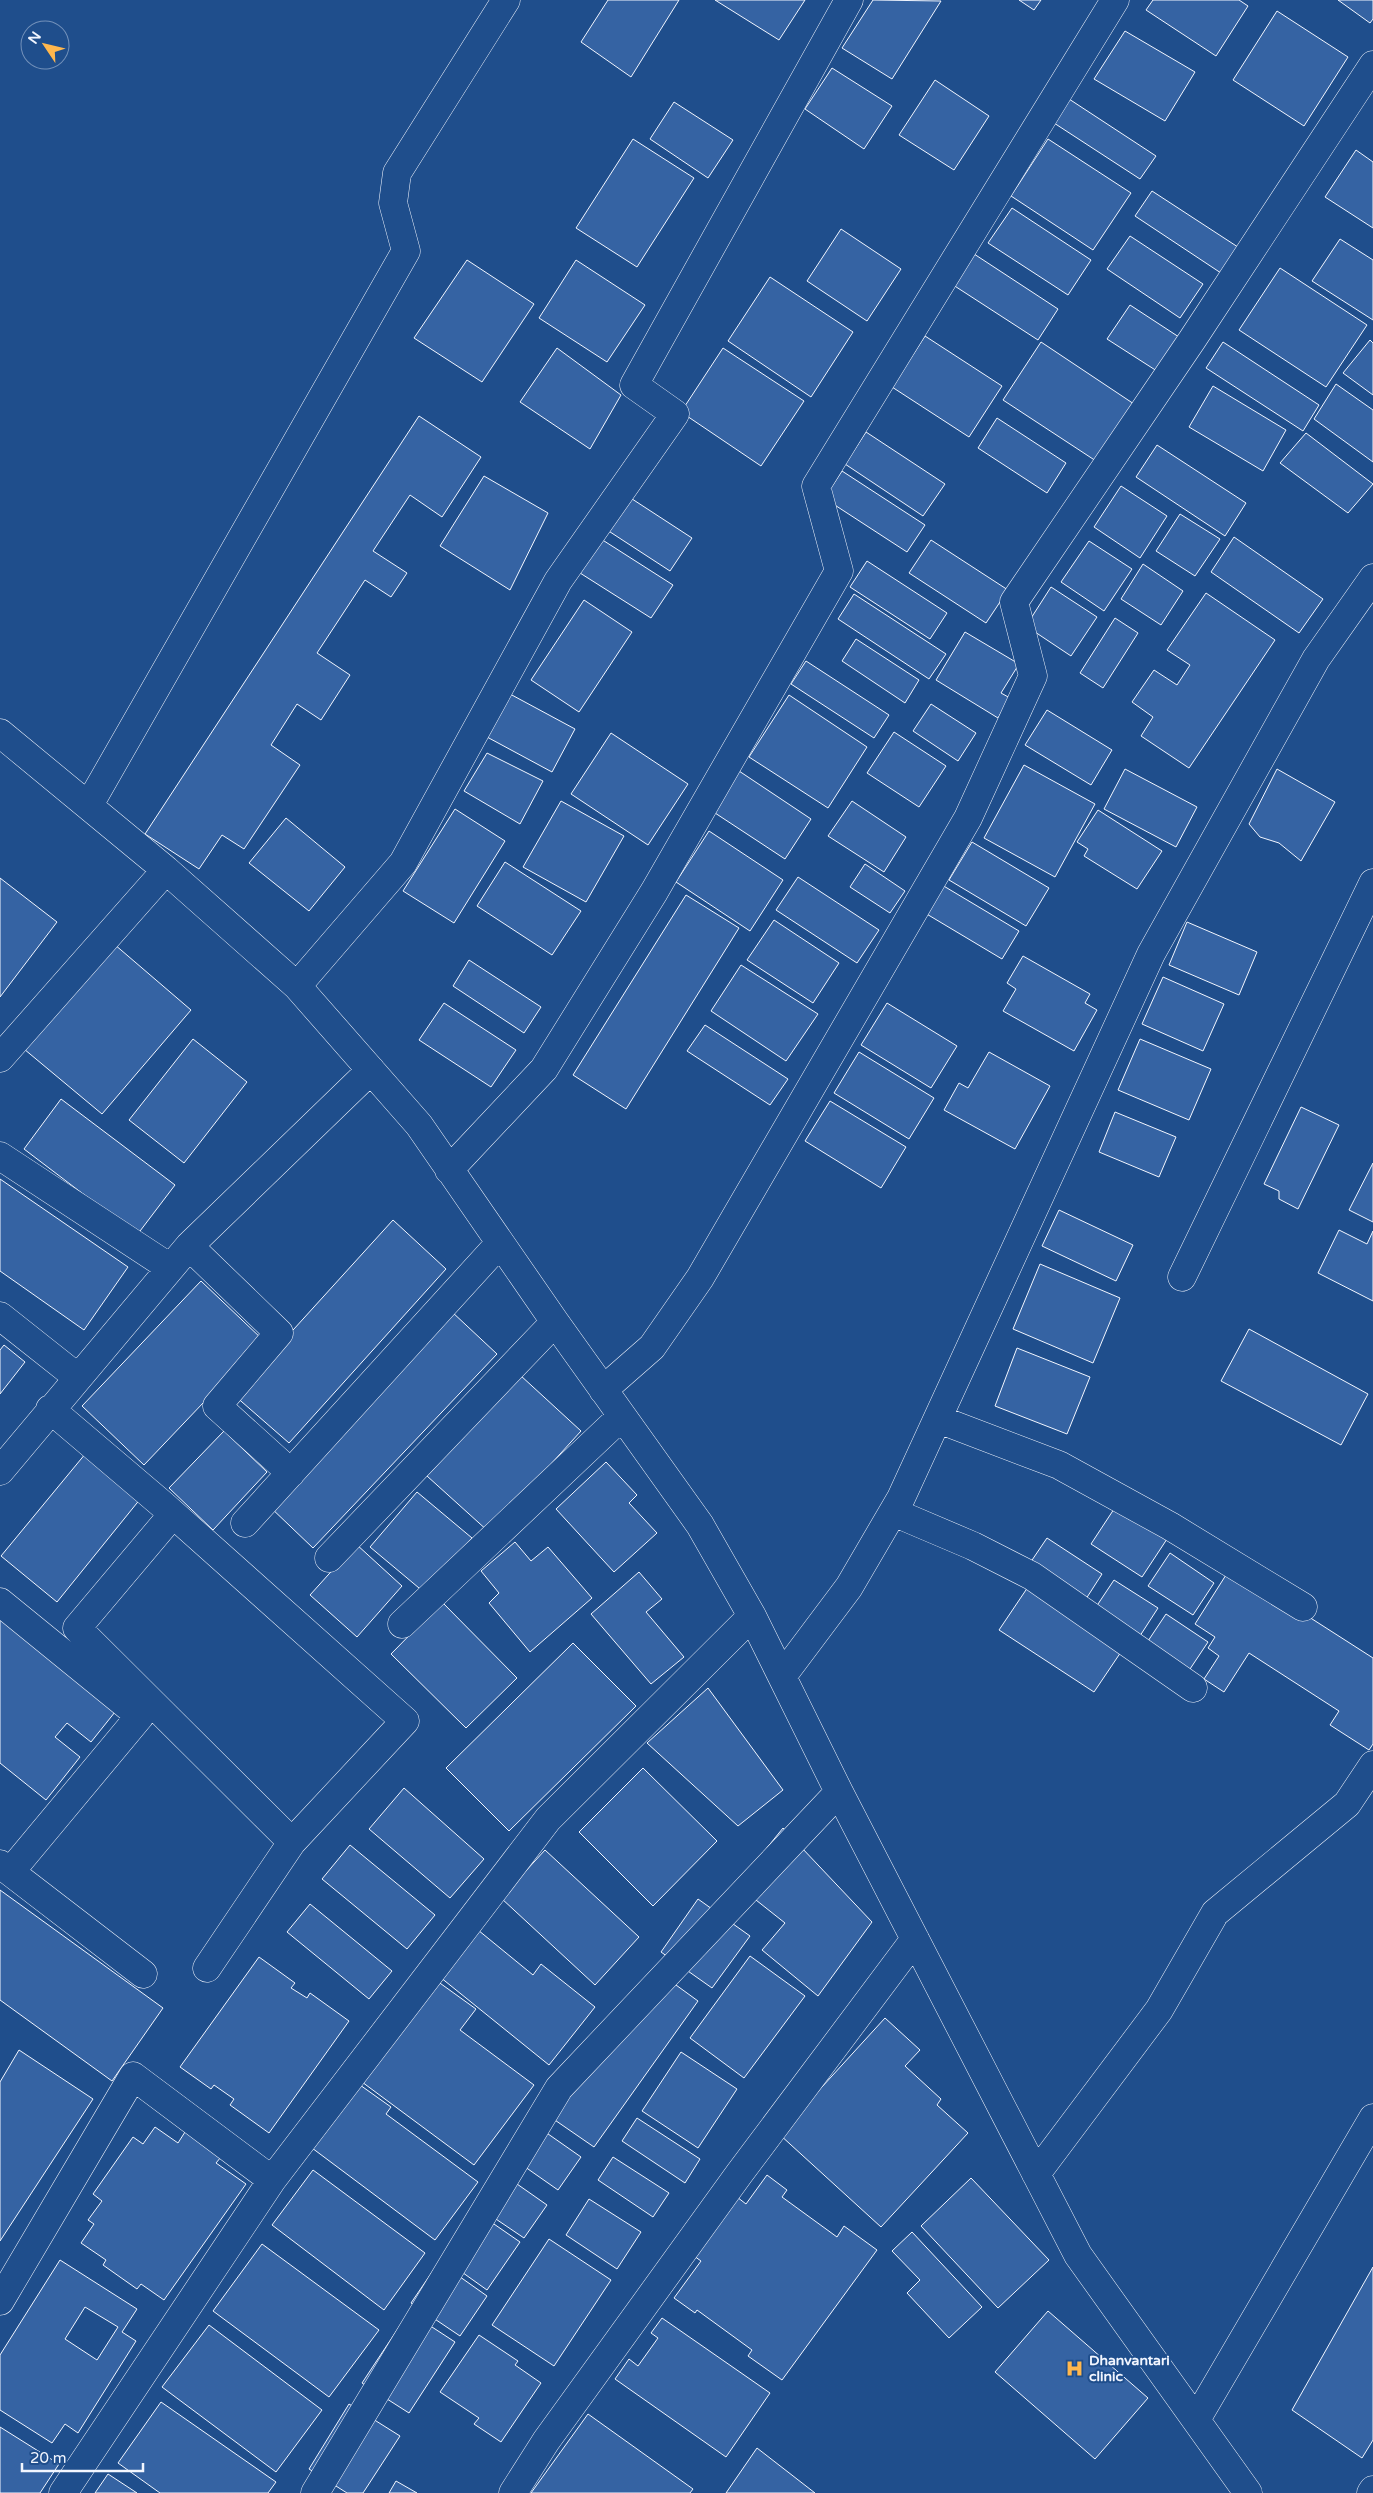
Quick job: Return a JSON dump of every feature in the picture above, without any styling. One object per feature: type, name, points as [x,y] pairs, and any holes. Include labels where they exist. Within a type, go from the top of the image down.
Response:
[{"type":"street","points":[[88,805],[406,251],[393,203],[397,174],[506,0]]},
{"type":"street","points":[[297,986],[403,864],[558,581],[675,414],[634,385],[849,0]]},
{"type":"street","points":[[449,1170],[544,1069],[654,892],[834,580],[838,572],[816,486],[1115,0]]},
{"type":"street","points":[[603,1390],[652,1347],[700,1278],[968,818],[1033,676],[1014,602],[1192,340],[1373,64]]},
{"type":"street","points":[[782,1675],[849,1587],[893,1512],[938,1419],[1151,954],[1316,660],[1373,578]]},
{"type":"street","points":[[0,733],[166,870],[297,986],[419,1124],[555,1322],[700,1524],[752,1616],[839,1792],[1078,2254],[1248,2493]]},
{"type":"street","points":[[4,1045],[166,870]]},
{"type":"street","points":[[1182,1277],[1373,883]]},
{"type":"street","points":[[0,1471],[169,1267],[371,1070]]},
{"type":"street","points":[[0,1156],[169,1267]]},
{"type":"street","points":[[245,1523],[500,1243]]},
{"type":"street","points":[[189,1246],[279,1333],[217,1406],[291,1473]]},
{"type":"street","points":[[0,1316],[77,1378]]},
{"type":"street","points":[[329,1558],[555,1322]]},
{"type":"street","points":[[50,1409],[168,1510],[405,1721],[292,1842],[207,1968]]},
{"type":"street","points":[[402,1624],[622,1416]]},
{"type":"street","points":[[938,1419],[1059,1465],[1170,1526],[1303,1607]]},
{"type":"street","points":[[168,1510],[77,1628],[292,1842]]},
{"type":"street","points":[[893,1512],[973,1546],[1032,1576],[1193,1688]]},
{"type":"street","points":[[0,1602],[140,1716],[5,1868],[143,1974]]},
{"type":"street","points":[[63,2493],[272,2180],[548,1819],[752,1616]]},
{"type":"street","points":[[1036,2174],[1159,2010],[1216,1913],[1347,1804],[1373,1764]]},
{"type":"street","points":[[315,2493],[559,2088],[839,1792]]},
{"type":"street","points":[[513,2493],[546,2441],[715,2206],[915,1939]]},
{"type":"street","points":[[0,2301],[133,2076],[272,2180]]},
{"type":"street","points":[[1196,2420],[1373,2118]]},
{"type":"building","points":[[608,0],[679,0],[631,77],[581,42]]},
{"type":"building","points":[[715,0],[805,0],[779,40]]},
{"type":"building","points":[[873,0],[941,1],[892,79],[842,48]]},
{"type":"building","points":[[1019,0],[1041,0],[1034,10]]},
{"type":"building","points":[[1153,0],[1239,0],[1248,6],[1216,56],[1146,10]]},
{"type":"building","points":[[1338,0],[1373,0],[1373,19],[1370,23]]},
{"type":"building","points":[[1277,11],[1348,57],[1304,126],[1233,80]]},
{"type":"building","points":[[1125,31],[1195,72],[1165,121],[1094,79]]},
{"type":"building","points":[[832,68],[892,106],[864,149],[805,109]]},
{"type":"building","points":[[935,80],[989,116],[954,170],[899,135]]},
{"type":"building","points":[[1069,99],[1156,156],[1140,179],[1054,123]]},
{"type":"building","points":[[674,102],[733,140],[708,178],[650,139]]},
{"type":"building","points":[[633,139],[694,178],[637,267],[576,228]]},
{"type":"building","points":[[1048,139],[1131,193],[1093,250],[1011,196]]},
{"type":"building","points":[[1356,150],[1373,162],[1373,228],[1325,197]]},
{"type":"building","points":[[1152,191],[1244,251],[1227,277],[1135,216]]},
{"type":"building","points":[[1012,208],[1091,260],[1068,295],[988,243]]},
{"type":"building","points":[[841,229],[901,269],[867,321],[807,281]]},
{"type":"building","points":[[1130,236],[1203,284],[1180,318],[1107,269]]},
{"type":"building","points":[[1340,239],[1373,260],[1373,320],[1312,281]]},
{"type":"building","points":[[968,250],[1058,309],[1038,340],[947,281]]},
{"type":"building","points":[[467,260],[534,304],[482,382],[414,338]]},
{"type":"building","points":[[576,260],[645,305],[607,362],[539,318]]},
{"type":"building","points":[[1280,268],[1367,325],[1326,387],[1239,330]]},
{"type":"building","points":[[770,277],[853,332],[811,397],[728,341]]},
{"type":"building","points":[[1130,305],[1182,339],[1160,373],[1107,339]]},
{"type":"building","points":[[925,336],[1002,386],[969,437],[892,387]]},
{"type":"building","points":[[1370,340],[1373,343],[1373,395],[1343,373]]},
{"type":"building","points":[[1041,342],[1134,404],[1096,461],[1003,400]]},
{"type":"building","points":[[1223,342],[1319,405],[1303,431],[1206,368]]},
{"type":"building","points":[[557,348],[621,395],[590,449],[520,402]]},
{"type":"building","points":[[723,348],[804,401],[761,466],[681,412]]},
{"type":"building","points":[[1336,384],[1373,410],[1373,462],[1314,419]]},
{"type":"building","points":[[1213,386],[1286,430],[1263,471],[1189,427]]},
{"type":"building","points":[[419,416],[481,457],[442,517],[410,495],[373,551],[407,573],[391,597],[365,580],[317,653],[350,675],[321,720],[297,704],[271,745],[300,765],[244,849],[222,835],[199,869],[145,834]]},
{"type":"building","points":[[997,418],[1066,463],[1047,493],[978,448]]},
{"type":"building","points":[[866,432],[945,484],[923,516],[845,464]]},
{"type":"building","points":[[1306,433],[1373,484],[1348,513],[1280,463]]},
{"type":"building","points":[[1157,445],[1246,503],[1225,536],[1136,477]]},
{"type":"building","points":[[842,471],[925,525],[907,552],[824,498]]},
{"type":"building","points":[[484,476],[548,513],[510,590],[440,546]]},
{"type":"building","points":[[1121,486],[1167,516],[1140,558],[1094,527]]},
{"type":"building","points":[[626,495],[692,538],[670,571],[604,528]]},
{"type":"building","points":[[1180,514],[1220,539],[1195,576],[1156,551]]},
{"type":"building","points":[[1234,537],[1323,599],[1299,633],[1211,572]]},
{"type":"building","points":[[601,539],[673,585],[651,618],[580,573]]},
{"type":"building","points":[[931,540],[1008,590],[986,623],[909,573]]},
{"type":"building","points":[[1089,541],[1132,569],[1104,611],[1061,582]]},
{"type":"building","points":[[867,561],[947,613],[930,639],[850,587]]},
{"type":"building","points":[[1143,564],[1183,591],[1161,625],[1121,599]]},
{"type":"building","points":[[1051,587],[1097,617],[1071,656],[1026,626]]},
{"type":"building","points":[[1206,593],[1275,640],[1189,768],[1141,736],[1153,717],[1132,702],[1154,670],[1177,685],[1190,665],[1167,650]]},
{"type":"building","points":[[854,594],[946,654],[929,679],[838,619]]},
{"type":"building","points":[[584,600],[632,632],[579,712],[531,680]]},
{"type":"building","points":[[1115,618],[1138,633],[1103,688],[1080,673]]},
{"type":"building","points":[[965,632],[1019,664],[1001,693],[1010,698],[998,718],[936,680]]},
{"type":"building","points":[[856,639],[919,680],[905,703],[842,661]]},
{"type":"building","points":[[806,661],[889,715],[874,738],[791,684]]},
{"type":"building","points":[[510,694],[575,729],[552,772],[487,737]]},
{"type":"building","points":[[789,695],[867,747],[828,808],[749,757]]},
{"type":"building","points":[[931,704],[976,733],[958,761],[913,731]]},
{"type":"building","points":[[1047,710],[1112,750],[1091,785],[1025,745]]},
{"type":"building","points":[[894,732],[946,766],[919,807],[867,773]]},
{"type":"building","points":[[611,733],[688,784],[648,845],[571,794]]},
{"type":"building","points":[[487,753],[543,781],[520,824],[464,791]]},
{"type":"building","points":[[1024,765],[1095,804],[1055,877],[984,838]]},
{"type":"building","points":[[1125,769],[1197,807],[1176,847],[1104,809]]},
{"type":"building","points":[[1277,769],[1335,802],[1301,861],[1279,843],[1260,837],[1249,824]]},
{"type":"building","points":[[739,771],[811,819],[785,859],[712,811]]},
{"type":"building","points":[[561,801],[624,836],[586,902],[523,867]]},
{"type":"building","points":[[852,801],[906,837],[884,872],[828,836]]},
{"type":"building","points":[[455,809],[505,841],[454,923],[403,891]]},
{"type":"building","points":[[1098,810],[1162,851],[1137,889],[1084,856],[1088,849],[1077,842]]},
{"type":"building","points":[[286,818],[345,867],[309,911],[249,863]]},
{"type":"building","points":[[709,831],[783,880],[750,931],[676,882]]},
{"type":"building","points":[[972,842],[1049,888],[1026,926],[949,880]]},
{"type":"building","points":[[505,862],[581,911],[552,955],[477,906]]},
{"type":"building","points":[[865,864],[905,891],[890,913],[850,887]]},
{"type":"building","points":[[798,877],[879,930],[857,963],[776,910]]},
{"type":"building","points":[[0,878],[57,922],[0,997]]},
{"type":"building","points":[[942,885],[1019,931],[1002,959],[925,913]]},
{"type":"building","points":[[686,895],[739,928],[626,1109],[573,1075]]},
{"type":"building","points":[[774,920],[839,963],[813,1003],[747,960]]},
{"type":"building","points":[[1187,922],[1257,952],[1239,995],[1169,965]]},
{"type":"building","points":[[114,944],[191,1010],[102,1114],[24,1049]]},
{"type":"building","points":[[1023,956],[1090,994],[1085,1003],[1097,1010],[1074,1051],[1003,1011],[1016,989],[1007,983]]},
{"type":"building","points":[[469,960],[541,1007],[524,1033],[453,986]]},
{"type":"building","points":[[741,965],[818,1014],[786,1061],[711,1011]]},
{"type":"building","points":[[1163,977],[1224,1004],[1203,1051],[1142,1024]]},
{"type":"building","points":[[444,1003],[516,1050],[491,1087],[419,1040]]},
{"type":"building","points":[[887,1003],[957,1046],[931,1088],[861,1045]]},
{"type":"building","points":[[705,1025],[788,1079],[770,1105],[687,1051]]},
{"type":"building","points":[[193,1039],[247,1082],[184,1163],[129,1120]]},
{"type":"building","points":[[1140,1039],[1211,1069],[1189,1120],[1118,1090]]},
{"type":"building","points":[[859,1052],[934,1098],[909,1139],[834,1093]]},
{"type":"building","points":[[989,1052],[1050,1086],[1015,1149],[944,1110],[959,1083],[968,1088]]},
{"type":"building","points":[[61,1099],[175,1185],[137,1235],[24,1149]]},
{"type":"building","points":[[830,1101],[906,1147],[881,1188],[805,1141]]},
{"type":"building","points":[[1301,1107],[1339,1125],[1298,1209],[1279,1199],[1279,1191],[1264,1184]]},
{"type":"building","points":[[1115,1112],[1176,1137],[1159,1177],[1099,1152]]},
{"type":"building","points":[[1373,1163],[1373,1222],[1349,1210]]},
{"type":"building","points":[[0,1179],[128,1267],[84,1330],[0,1271]]},
{"type":"building","points":[[1059,1210],[1133,1245],[1116,1281],[1042,1246]]},
{"type":"building","points":[[393,1220],[446,1269],[289,1443],[234,1395]]},
{"type":"building","points":[[1339,1230],[1367,1244],[1373,1231],[1373,1301],[1318,1273]]},
{"type":"building","points":[[1040,1264],[1120,1298],[1093,1363],[1013,1329]]},
{"type":"building","points":[[201,1281],[263,1340],[144,1465],[82,1406]]},
{"type":"building","points":[[451,1311],[497,1354],[313,1548],[268,1505]]},
{"type":"building","points":[[1249,1329],[1368,1394],[1341,1445],[1221,1381]]},
{"type":"building","points":[[4,1345],[25,1362],[0,1394],[0,1350]]},
{"type":"building","points":[[1017,1348],[1090,1377],[1067,1434],[995,1406]]},
{"type":"building","points":[[520,1375],[581,1431],[489,1532],[427,1476]]},
{"type":"building","points":[[224,1431],[267,1472],[213,1530],[169,1488]]},
{"type":"building","points":[[86,1453],[141,1498],[57,1602],[1,1556]]},
{"type":"building","points":[[606,1462],[637,1495],[629,1503],[657,1533],[614,1572],[556,1509]]},
{"type":"building","points":[[417,1492],[472,1538],[425,1593],[370,1547]]},
{"type":"building","points":[[1116,1506],[1167,1539],[1142,1577],[1091,1544]]},
{"type":"building","points":[[1047,1538],[1102,1574],[1084,1602],[1028,1566]]},
{"type":"building","points":[[515,1542],[531,1561],[548,1547],[592,1598],[530,1652],[489,1603],[499,1593],[481,1571]]},
{"type":"building","points":[[356,1544],[402,1586],[357,1637],[310,1595]]},
{"type":"building","points":[[1170,1553],[1214,1583],[1193,1615],[1148,1586]]},
{"type":"building","points":[[1231,1567],[1373,1658],[1373,1744],[1369,1750],[1330,1725],[1339,1711],[1249,1653],[1224,1692],[1204,1679],[1219,1656],[1208,1648],[1215,1637],[1195,1624]]},
{"type":"building","points":[[639,1572],[662,1599],[646,1612],[684,1657],[651,1684],[591,1614]]},
{"type":"building","points":[[1114,1580],[1158,1608],[1136,1642],[1092,1613]]},
{"type":"building","points":[[1030,1584],[1125,1646],[1094,1692],[999,1630]]},
{"type":"building","points":[[442,1602],[517,1678],[466,1728],[391,1654]]},
{"type":"building","points":[[1166,1614],[1208,1642],[1188,1672],[1146,1644]]},
{"type":"building","points":[[0,1619],[115,1712],[91,1742],[67,1723],[55,1737],[80,1757],[46,1800],[0,1763]]},
{"type":"building","points":[[573,1643],[636,1706],[509,1831],[446,1768]]},
{"type":"building","points":[[708,1688],[783,1790],[738,1826],[647,1743]]},
{"type":"building","points":[[643,1768],[717,1841],[653,1906],[579,1832]]},
{"type":"building","points":[[404,1788],[484,1859],[450,1898],[369,1829]]},
{"type":"building","points":[[783,1828],[872,1922],[818,1996],[762,1950],[785,1923],[737,1885]]},
{"type":"building","points":[[350,1845],[435,1915],[407,1949],[322,1879]]},
{"type":"building","points":[[545,1850],[639,1937],[595,1985],[501,1898]]},
{"type":"building","points":[[0,1890],[163,2008],[112,2081],[0,2000]]},
{"type":"building","points":[[698,1899],[750,1936],[712,1988],[661,1952]]},
{"type":"building","points":[[310,1904],[392,1971],[369,1999],[287,1932]]},
{"type":"building","points":[[478,1930],[533,1975],[541,1964],[595,2007],[549,2065],[440,1977]]},
{"type":"building","points":[[750,1956],[805,1996],[744,2078],[690,2038]]},
{"type":"building","points":[[259,1957],[295,1983],[291,1988],[307,1998],[310,1993],[349,2021],[269,2133],[230,2105],[234,2099],[214,2085],[211,2089],[180,2067]]},
{"type":"building","points":[[654,1969],[698,2001],[594,2147],[549,2116]]},
{"type":"building","points":[[437,1981],[476,2009],[460,2030],[534,2085],[474,2165],[362,2082]]},
{"type":"building","points":[[885,2018],[920,2050],[905,2066],[941,2099],[937,2105],[968,2133],[881,2227],[779,2134]]},
{"type":"building","points":[[19,2050],[93,2099],[0,2241],[0,2082]]},
{"type":"building","points":[[681,2052],[737,2089],[698,2148],[642,2111]]},
{"type":"building","points":[[360,2085],[391,2107],[386,2114],[478,2182],[435,2240],[312,2148]]},
{"type":"building","points":[[637,2118],[700,2159],[685,2183],[622,2141]]},
{"type":"building","points":[[531,2122],[581,2157],[558,2190],[508,2155]]},
{"type":"building","points":[[155,2127],[178,2143],[185,2132],[221,2157],[216,2163],[246,2184],[164,2300],[141,2284],[137,2289],[103,2265],[106,2260],[81,2243],[94,2224],[88,2220],[102,2201],[93,2194],[133,2137],[143,2144]]},
{"type":"building","points":[[613,2157],[669,2193],[653,2217],[598,2180]]},
{"type":"building","points":[[313,2170],[425,2253],[384,2310],[272,2225]]},
{"type":"building","points":[[767,2175],[787,2190],[782,2197],[837,2237],[844,2226],[877,2250],[782,2380],[748,2356],[752,2350],[697,2310],[695,2313],[674,2298],[701,2261],[694,2256],[737,2197],[746,2204]]},
{"type":"building","points":[[507,2177],[547,2205],[524,2238],[484,2211]]},
{"type":"building","points":[[971,2178],[1049,2260],[998,2308],[921,2226]]},
{"type":"building","points":[[589,2199],[641,2232],[617,2269],[566,2235]]},
{"type":"building","points":[[478,2213],[520,2242],[487,2290],[445,2260]]},
{"type":"building","points":[[912,2232],[982,2307],[949,2338],[907,2293],[920,2280],[892,2251]]},
{"type":"building","points":[[549,2239],[611,2280],[554,2366],[492,2325]]},
{"type":"building","points":[[262,2244],[379,2330],[329,2397],[213,2311]]},
{"type":"building","points":[[60,2260],[137,2309],[122,2332],[136,2341],[78,2433],[65,2424],[52,2443],[0,2410],[0,2355]],"holes":[[[85,2307],[118,2327],[97,2360],[65,2339]]]},
{"type":"building","points":[[439,2262],[487,2296],[460,2336],[411,2303]]},
{"type":"building","points":[[1373,2267],[1373,2440],[1362,2458],[1292,2410]]},
{"type":"building","points":[[1048,2311],[1148,2398],[1095,2459],[995,2372]]},
{"type":"building","points":[[409,2312],[455,2342],[409,2413],[362,2383]]},
{"type":"building","points":[[662,2318],[770,2393],[726,2457],[615,2379],[629,2359],[638,2366],[658,2338],[651,2333]]},
{"type":"building","points":[[209,2325],[322,2410],[276,2472],[162,2387]]},
{"type":"building","points":[[479,2335],[518,2361],[515,2365],[541,2383],[501,2442],[474,2424],[479,2418],[440,2392]]},
{"type":"building","points":[[161,2402],[276,2482],[268,2493],[160,2493],[118,2463]]},
{"type":"building","points":[[349,2404],[400,2436],[363,2493],[347,2493],[309,2469]]},
{"type":"building","points":[[588,2414],[693,2489],[690,2493],[531,2493]]},
{"type":"building","points":[[0,2427],[59,2464],[40,2493],[0,2493]]},
{"type":"building","points":[[757,2448],[815,2493],[726,2493]]},
{"type":"building","points":[[108,2474],[137,2493],[95,2493]]},
{"type":"building","points":[[396,2481],[417,2493],[389,2493]]},
{"type":"place","name":"Dhanvantari clinic","points":[[1075,2368]]}]
